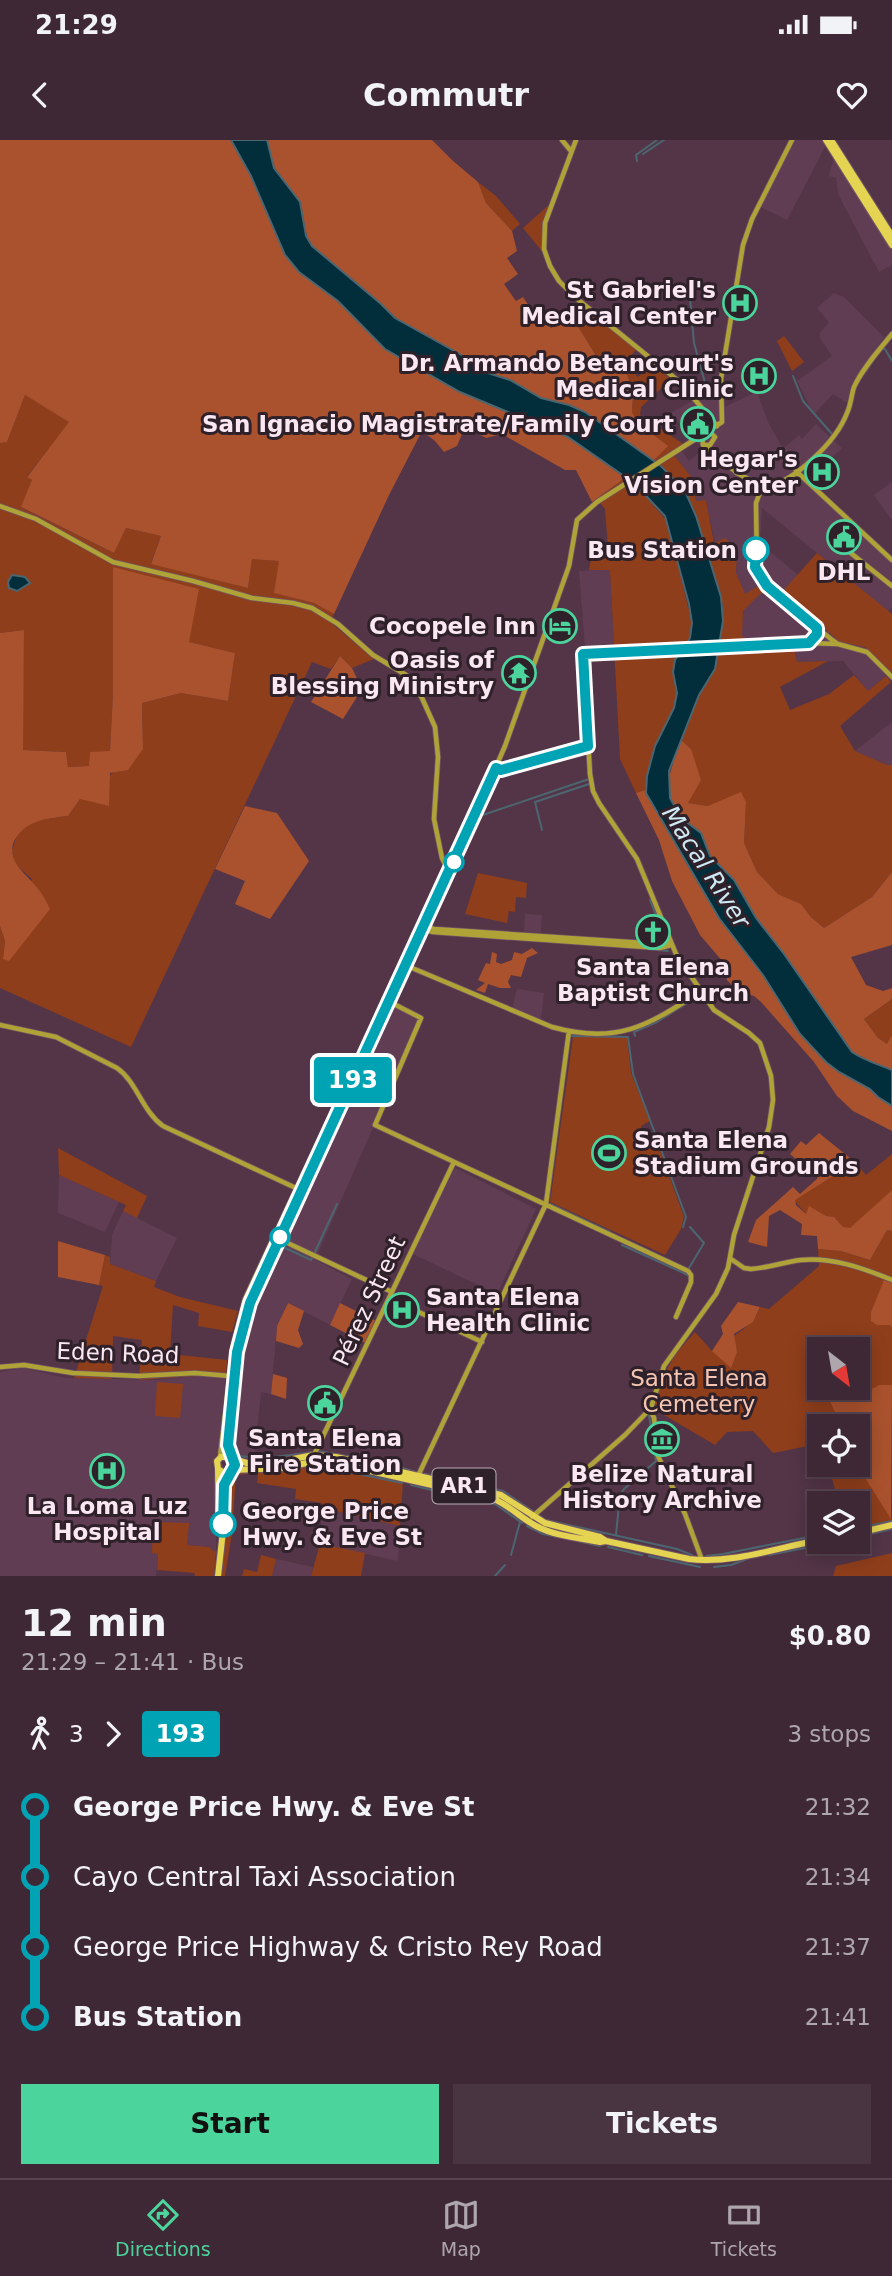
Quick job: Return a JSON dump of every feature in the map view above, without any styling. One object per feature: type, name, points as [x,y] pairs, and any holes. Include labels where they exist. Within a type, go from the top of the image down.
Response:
[{"type":"highway","points":[[829,140],[892,236]]},
{"type":"highway","points":[[829,140],[892,245]]},
{"type":"highway","points":[[218,1576],[221,1537],[224,1485],[235,1463],[226,1455],[219,1459],[218,1469],[221,1537]]},
{"type":"highway","name":"AR1","points":[[232,1458],[244,1463],[275,1462],[314,1455],[336,1457],[501,1495],[545,1523],[600,1537],[606,1541]]},
{"type":"highway","name":"AR1","points":[[232,1471],[282,1468],[317,1461],[335,1463],[494,1499],[541,1529],[702,1561],[727,1559],[807,1542]]},
{"type":"highway","points":[[218,1469],[223,1473],[232,1471]]},
{"type":"highway","points":[[870,1530],[892,1525]]},
{"type":"main road","points":[[562,140],[571,151]]},
{"type":"main road","points":[[576,140],[550,206],[544,229],[545,255],[552,272],[579,301],[681,383],[717,426]]},
{"type":"main road","points":[[219,1459],[232,1376],[247,1310],[346,1082],[356,1069],[496,768],[570,562],[577,520],[603,499],[722,422],[720,388],[743,245],[752,219],[792,140]]},
{"type":"main road","points":[[702,435],[702,443],[737,473],[753,484],[769,487],[817,457],[832,440],[846,417],[856,383],[892,334]]},
{"type":"main road","points":[[706,446],[712,444],[715,437],[709,430]]},
{"type":"main road","points":[[796,471],[892,560]]},
{"type":"main road","points":[[753,484],[759,495]]},
{"type":"main road","points":[[762,487],[755,503],[758,518],[755,559],[759,575],[771,589],[838,644]]},
{"type":"main road","points":[[0,506],[36,519],[113,562],[252,598],[312,608],[338,624],[373,655],[406,676],[422,698],[435,727],[438,757],[434,819],[442,858],[451,869]]},
{"type":"main road","points":[[837,542],[892,586]]},
{"type":"main road","points":[[570,562],[574,561],[577,565]]},
{"type":"main road","points":[[809,643],[816,637],[817,628]]},
{"type":"main road","points":[[532,1517],[650,1410],[664,1366],[716,1294],[731,1259],[734,1235],[769,1127],[773,1100],[765,1054],[757,1040],[719,1014],[670,944],[637,859],[593,791],[583,654],[724,646],[838,644],[864,650],[892,677]]},
{"type":"main road","points":[[496,768],[501,770],[588,746]]},
{"type":"main road","points":[[423,927],[433,932],[547,941],[660,948],[670,944]]},
{"type":"main road","points":[[405,965],[529,1018],[569,1031],[608,1033],[636,1028],[658,1019],[701,991]]},
{"type":"main road","points":[[388,1001],[421,1018],[375,1125],[690,1273],[691,1282],[676,1317]]},
{"type":"main road","points":[[0,1025],[56,1037],[117,1068],[125,1075],[151,1115],[163,1126],[299,1189]]},
{"type":"main road","points":[[418,1476],[546,1204],[569,1031]]},
{"type":"main road","name":"Pérez Street","points":[[314,1455],[454,1162]]},
{"type":"main road","points":[[276,1238],[482,1342]]},
{"type":"main road","points":[[731,1259],[744,1268],[751,1269],[801,1260],[828,1261],[859,1268],[892,1280]]},
{"type":"main road","name":"Eden Road","points":[[0,1367],[29,1365],[68,1373],[124,1376],[153,1377],[195,1373],[232,1376]]},
{"type":"main road","points":[[232,1376],[228,1445],[232,1458]]},
{"type":"main road","points":[[650,1410],[654,1418],[659,1456],[702,1561]]},
{"type":"shaded area","points":[[0,140],[231,140],[251,176],[285,255],[299,272],[338,301],[385,349],[460,392],[561,433],[625,478],[592,502],[576,470],[565,470],[502,434],[486,438],[465,427],[457,446],[444,452],[422,431],[334,614],[314,603],[274,593],[279,561],[252,559],[248,588],[151,564],[161,536],[126,528],[114,553],[21,507],[32,480],[27,477],[69,422],[25,395],[7,442],[0,443]]},
{"type":"shaded area","points":[[267,140],[432,140],[478,182],[486,203],[512,231],[517,251],[507,258],[518,274],[504,284],[516,301],[523,297],[533,312],[538,310],[551,328],[566,319],[579,328],[598,359],[627,374],[633,392],[632,412],[639,424],[668,446],[653,461],[585,412],[541,398],[510,380],[485,372],[465,357],[405,325],[312,246],[300,204],[276,171]]},
{"type":"shaded area","points":[[793,140],[823,140],[826,145],[787,220],[759,206]]},
{"type":"shaded area","points":[[833,160],[892,249],[892,265],[879,272],[838,194],[836,178],[829,176]]},
{"type":"shaded area","points":[[834,293],[844,297],[884,337],[851,385],[847,403],[833,394],[814,414],[797,381],[832,356],[820,338],[820,333],[829,322],[817,308]]},
{"type":"shaded area","points":[[757,392],[768,422],[783,449],[799,435],[802,439],[816,424],[842,448],[807,481],[892,560],[892,607],[888,611],[762,508],[760,543],[798,575],[783,592],[840,642],[865,647],[892,673],[892,682],[886,676],[868,691],[843,661],[797,662],[792,640],[750,642],[741,636],[745,595],[736,573],[737,550],[715,544],[706,500],[696,501],[692,478],[674,455],[681,450],[689,461],[704,448],[696,442],[686,446],[684,443],[691,438],[671,413],[692,401],[722,395],[724,407]]},
{"type":"shaded area","points":[[892,482],[892,519],[891,519],[874,495]]},
{"type":"shaded area","points":[[113,567],[199,589],[189,642],[235,653],[228,701],[181,693],[142,703],[143,749],[128,770],[110,773],[109,806],[80,799],[68,816],[36,822],[17,836],[12,847],[14,860],[38,889],[50,909],[9,961],[3,959],[5,941],[0,926],[0,633],[24,630],[23,750],[66,752],[68,767],[89,766],[90,752],[110,751]]},
{"type":"shaded area","points":[[610,569],[614,644],[585,647],[579,571]]},
{"type":"shaded area","points":[[340,656],[352,668],[362,689],[343,719],[311,702]]},
{"type":"shaded area","points":[[892,722],[892,765],[855,751]]},
{"type":"shaded area","points":[[680,739],[691,749],[701,780],[688,803],[708,806],[741,792],[746,802],[744,843],[757,872],[778,894],[801,904],[824,928],[872,897],[892,872],[892,945],[851,957],[866,985],[883,991],[892,988],[892,999],[864,1019],[878,1038],[887,1044],[892,1035],[892,1070],[852,1052],[756,918],[734,880],[710,856],[701,833],[688,825],[677,811],[670,798],[668,781]]},
{"type":"shaded area","points":[[645,790],[719,918],[763,975],[800,1034],[826,1062],[892,1106],[892,1131],[853,1111],[837,1096],[814,1062],[761,1002],[754,996],[737,991],[727,980],[723,962],[700,935],[672,881],[659,840],[636,793]]},
{"type":"shaded area","points":[[245,806],[277,813],[309,861],[270,919],[235,904],[245,881],[215,869]]},
{"type":"shaded area","points":[[525,914],[542,915],[541,933],[524,932]]},
{"type":"shaded area","points":[[532,948],[538,953],[527,958],[521,977],[511,975],[508,982],[511,988],[488,984],[485,993],[476,990],[485,983],[478,980],[486,963],[490,964],[492,952],[497,954],[496,962],[501,964],[512,960],[514,952],[522,954]]},
{"type":"shaded area","points":[[517,989],[544,993],[541,1020],[512,1009]]},
{"type":"shaded area","points":[[391,1002],[421,1018],[315,1260],[352,1279],[330,1325],[288,1303],[277,1326],[271,1394],[261,1392],[254,1460],[237,1458],[230,1450],[230,1443],[234,1429],[241,1343],[249,1313]]},
{"type":"shaded area","points":[[819,1133],[855,1162],[795,1200],[796,1205],[806,1214],[809,1206],[826,1216],[834,1217],[843,1227],[850,1228],[892,1190],[892,1231],[887,1230],[870,1260],[841,1251],[818,1249],[817,1236],[801,1235],[802,1224],[780,1210],[769,1216],[767,1247],[748,1242],[756,1220],[793,1187],[800,1194],[818,1178],[790,1154],[801,1141],[806,1145]]},
{"type":"shaded area","points":[[455,1168],[536,1209],[497,1294],[413,1254]]},
{"type":"shaded area","points":[[59,1175],[119,1202],[105,1232],[58,1213]]},
{"type":"shaded area","points":[[123,1211],[177,1238],[156,1281],[110,1264],[112,1235]]},
{"type":"shaded area","points":[[58,1241],[105,1255],[99,1285],[58,1277]]},
{"type":"shaded area","points":[[884,1280],[892,1283],[892,1328],[890,1325],[877,1325],[871,1321],[871,1312]]},
{"type":"shaded area","points":[[738,1302],[760,1307],[753,1322],[734,1334],[737,1352],[731,1368],[712,1351],[723,1334],[721,1326]]},
{"type":"shaded area","points":[[288,1303],[304,1311],[298,1330],[303,1344],[299,1348],[276,1341],[277,1326]]},
{"type":"shaded area","points":[[340,1303],[376,1321],[365,1343],[330,1325]]},
{"type":"shaded area","name":"La Loma Luz Hospital","points":[[24,1368],[65,1378],[156,1380],[198,1376],[199,1373],[226,1377],[219,1449],[212,1465],[216,1480],[216,1551],[213,1552],[210,1547],[187,1545],[153,1553],[158,1554],[156,1576],[0,1576],[0,1372]]},
{"type":"shaded area","points":[[273,1374],[287,1378],[286,1399],[271,1394]]},
{"type":"shaded area","points":[[879,1385],[892,1385],[891,1519],[865,1477],[870,1477],[870,1414],[836,1414],[829,1400],[870,1400],[870,1390]]},
{"type":"shaded area","points":[[322,1508],[400,1526],[398,1561],[320,1544]]},
{"type":"shaded area","points":[[276,1559],[313,1567],[311,1576],[272,1576]]},
{"type":"green space","points":[[478,182],[496,196],[520,224],[512,231],[486,203]]},
{"type":"green space","points":[[550,204],[544,226],[545,255],[523,228]]},
{"type":"green space","points":[[584,307],[636,350],[624,363],[638,377],[652,364],[671,379],[641,407],[640,415],[686,446],[674,455],[692,478],[696,501],[706,500],[714,543],[725,538],[737,550],[736,573],[745,594],[760,585],[765,589],[743,611],[742,636],[750,642],[792,640],[797,662],[828,661],[780,687],[790,710],[829,694],[854,675],[868,691],[886,676],[891,682],[840,726],[855,751],[892,765],[892,872],[872,897],[824,928],[801,904],[778,894],[757,872],[744,843],[746,802],[708,806],[688,803],[694,790],[691,749],[680,739],[699,695],[717,663],[723,605],[691,503],[675,479],[653,461],[667,446],[639,424],[632,412],[633,392],[627,374],[598,359],[579,328],[566,319]]},
{"type":"green space","points":[[784,336],[804,362],[792,371],[777,341]]},
{"type":"green space","points":[[25,395],[70,422],[27,476],[32,480],[22,508],[114,553],[126,528],[161,536],[151,563],[248,588],[252,559],[280,561],[275,593],[314,603],[334,614],[330,622],[374,659],[352,668],[340,656],[331,669],[312,662],[131,1047],[0,988],[0,926],[5,941],[3,959],[32,879],[15,864],[12,850],[18,833],[33,821],[68,816],[80,799],[143,749],[142,703],[181,693],[228,701],[235,653],[189,642],[113,693],[110,751],[89,766],[68,767],[66,752],[22,750],[24,630],[0,633],[0,443],[7,442]]},
{"type":"green space","points":[[625,478],[640,490],[667,521],[692,623],[690,638],[675,660],[673,672],[677,693],[674,708],[655,746],[645,790],[636,793],[620,759],[610,570],[589,570],[593,547],[608,547],[605,509],[600,503],[604,500],[602,497],[592,502]]},
{"type":"green space","points":[[817,553],[892,614],[892,673],[865,647],[840,642],[782,592]]},
{"type":"green space","points":[[478,873],[527,883],[526,898],[516,897],[515,912],[509,911],[507,923],[465,914]]},
{"type":"green space","points":[[892,999],[892,1035],[888,1045],[878,1038],[864,1019]]},
{"type":"green space","name":"Santa Elena Stadium Grounds","points":[[573,1037],[627,1037],[631,1073],[650,1121],[641,1126],[642,1134],[651,1143],[657,1142],[684,1217],[681,1229],[665,1255],[550,1202]]},
{"type":"green space","points":[[58,1148],[147,1196],[137,1218],[123,1211],[126,1205],[59,1175]]},
{"type":"green space","points":[[892,1154],[892,1190],[850,1229],[843,1227],[834,1217],[826,1216],[810,1207],[806,1214],[794,1200],[855,1162],[866,1175]]},
{"type":"green space","name":"Santa Elena Cemetery","points":[[887,1230],[892,1231],[892,1283],[885,1280],[871,1312],[871,1320],[877,1325],[890,1325],[892,1328],[892,1385],[870,1389],[870,1337],[807,1337],[807,1400],[838,1400],[839,1414],[807,1414],[807,1446],[773,1453],[753,1431],[727,1432],[715,1445],[654,1409],[668,1367],[695,1332],[712,1351],[746,1327],[760,1307],[769,1309],[819,1266],[818,1249],[841,1251],[870,1260]]},
{"type":"green space","points":[[105,1255],[110,1257],[110,1264],[156,1281],[154,1287],[180,1297],[238,1311],[232,1332],[198,1326],[199,1313],[173,1305],[170,1354],[227,1360],[226,1377],[199,1373],[198,1376],[139,1380],[142,1340],[113,1336],[112,1379],[74,1378],[103,1286],[99,1285]]},
{"type":"green space","points":[[157,1382],[183,1384],[180,1418],[155,1416]]},
{"type":"green space","points":[[321,1465],[403,1482],[400,1526],[322,1508],[322,1503],[295,1499],[296,1489],[257,1483],[258,1473],[236,1475],[232,1533],[225,1576],[220,1576],[222,1550],[228,1527],[226,1489],[231,1477],[238,1472],[281,1471]]},
{"type":"green space","points":[[832,1477],[865,1477],[892,1522],[870,1527],[870,1491],[836,1491]]},
{"type":"green space","points":[[153,1522],[189,1523],[187,1545],[210,1547],[216,1551],[214,1576],[157,1570],[158,1554],[152,1553]]},
{"type":"green space","points":[[320,1544],[365,1553],[361,1576],[311,1576]]},
{"type":"green space","points":[[892,1553],[892,1576],[833,1576],[836,1566]]},
{"type":"green space","points":[[261,1555],[276,1559],[272,1576],[242,1576],[244,1569],[257,1572]]},
{"type":"water","name":"Macal River","points":[[231,140],[267,140],[274,168],[300,202],[306,236],[312,246],[395,318],[465,357],[485,372],[510,380],[541,398],[585,412],[661,466],[685,491],[696,516],[721,597],[723,621],[715,669],[699,695],[669,771],[670,798],[681,818],[701,833],[710,856],[734,880],[756,918],[852,1052],[892,1070],[892,1106],[826,1062],[800,1034],[763,975],[719,918],[646,793],[647,776],[655,746],[674,708],[677,693],[673,672],[675,660],[690,638],[692,623],[665,516],[634,483],[568,437],[460,392],[385,349],[338,301],[299,272],[285,255],[251,176]]},
{"type":"water","points":[[12,575],[25,577],[30,583],[17,591],[9,588],[8,582]]},
{"type":"waterway","points":[[637,161],[636,155],[657,140]]},
{"type":"waterway","points":[[643,154],[664,140]]},
{"type":"waterway","points":[[690,298],[694,343],[709,397]]},
{"type":"waterway","points":[[882,349],[885,349],[892,361]]},
{"type":"waterway","points":[[866,371],[873,361]]},
{"type":"waterway","points":[[793,376],[803,401],[832,434]]},
{"type":"waterway","points":[[480,816],[589,779]]},
{"type":"waterway","points":[[542,830],[535,802],[589,784]]},
{"type":"waterway","points":[[650,900],[663,933]]},
{"type":"waterway","points":[[410,964],[425,932]]},
{"type":"waterway","points":[[657,950],[668,951]]},
{"type":"waterway","points":[[284,1238],[407,970]]},
{"type":"waterway","points":[[635,1036],[634,1032],[657,1022],[700,995]]},
{"type":"waterway","points":[[572,1036],[628,1037],[633,1074],[686,1217],[683,1227]]},
{"type":"waterway","points":[[315,1252],[337,1204]]},
{"type":"waterway","points":[[550,1204],[610,1232]]},
{"type":"waterway","points":[[689,1268],[704,1243],[690,1227]]},
{"type":"waterway","points":[[239,1378],[241,1353],[250,1313],[282,1243]]},
{"type":"waterway","points":[[622,1245],[688,1275],[689,1278]]},
{"type":"waterway","points":[[281,1246],[311,1260],[312,1258]]},
{"type":"waterway","points":[[238,1384],[231,1450],[236,1456],[267,1458],[313,1452]]},
{"type":"waterway","points":[[616,1535],[620,1495],[656,1461],[649,1415]]},
{"type":"waterway","points":[[318,1451],[388,1463],[503,1491],[546,1520],[677,1549],[692,1555]]},
{"type":"waterway","points":[[321,1466],[402,1483]]},
{"type":"waterway","points":[[411,1485],[444,1493]]},
{"type":"waterway","points":[[452,1494],[495,1504],[522,1523]]},
{"type":"waterway","points":[[870,1526],[892,1521]]},
{"type":"waterway","points":[[511,1555],[520,1522]]},
{"type":"waterway","points":[[527,1526],[543,1534],[558,1537]]},
{"type":"waterway","points":[[870,1534],[892,1529]]},
{"type":"waterway","points":[[706,1556],[807,1537]]},
{"type":"waterway","points":[[577,1541],[600,1546]]},
{"type":"waterway","points":[[608,1547],[642,1555]]},
{"type":"waterway","points":[[769,1555],[807,1548]]},
{"type":"waterway","points":[[649,1556],[700,1567]]},
{"type":"waterway","points":[[714,1567],[747,1559]]},
{"type":"waterway","points":[[495,1576],[505,1565]]},
{"type":"bus line","name":"193","points":[[223,1524],[224,1485],[235,1465],[228,1445],[236,1362],[254,1290],[496,768],[501,770],[588,746],[583,654],[812,641],[816,637],[817,628],[767,586],[755,567],[756,550]]},
{"type":"place","name":"St Gabriel's Medical Center","points":[[740,303]]},
{"type":"place","name":"Dr. Armando Betancourt's Medical Clinic","points":[[759,376]]},
{"type":"place","name":"San Ignacio Magistrate/Family Court","points":[[698,424]]},
{"type":"place","name":"Hegar's Vision Center","points":[[822,472]]},
{"type":"place","name":"DHL","points":[[844,537]]},
{"type":"place","name":"Bus Station","points":[[756,550]]},
{"type":"place","name":"Cocopele Inn","points":[[560,626]]},
{"type":"place","name":"Oasis of Blessing Ministry","points":[[519,673]]},
{"type":"place","name":"Santa Elena Baptist Church","points":[[653,932]]},
{"type":"place","name":"Santa Elena Stadium Grounds","points":[[609,1153]]},
{"type":"place","name":"Santa Elena Health Clinic","points":[[402,1310]]},
{"type":"place","name":"Santa Elena Fire Station","points":[[325,1403]]},
{"type":"place","name":"Belize Natural History Archive","points":[[662,1439]]},
{"type":"place","name":"La Loma Luz Hospital","points":[[107,1471]]},
{"type":"place","name":"George Price Hwy. & Eve St","points":[[223,1524]]}]
